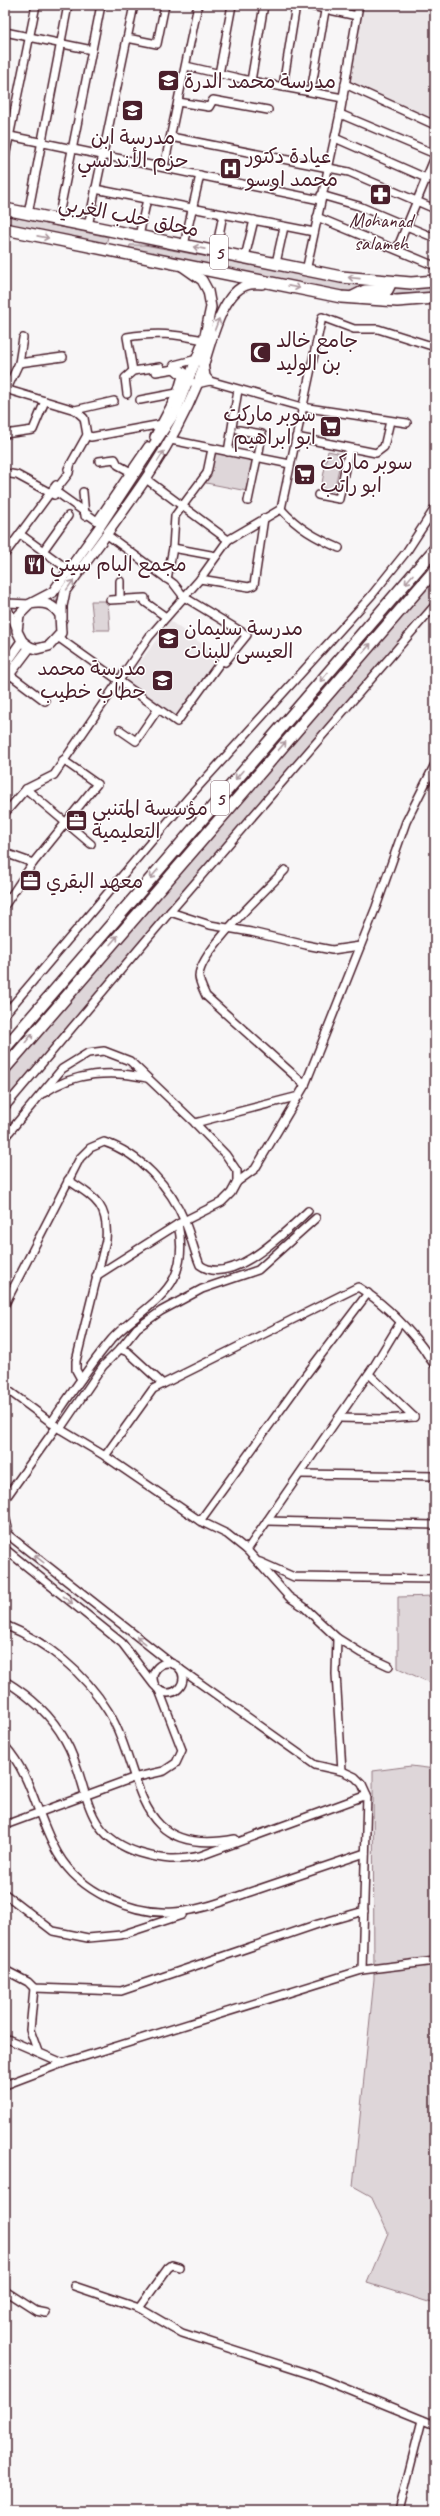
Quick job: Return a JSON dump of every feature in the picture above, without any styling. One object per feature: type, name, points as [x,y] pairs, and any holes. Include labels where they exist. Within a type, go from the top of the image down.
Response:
[{"type":"highway","name":"محلق حلب الغربي","points":[[5,209],[276,263],[306,271],[383,281],[435,281]]},
{"type":"highway","name":"محلق حلب الغربي","points":[[7,231],[276,284],[353,297],[397,301],[435,298]]},
{"type":"highway","points":[[123,253],[119,245],[129,238],[144,241],[158,240]]},
{"type":"highway","points":[[353,297],[365,290],[387,290],[390,284],[383,281]]},
{"type":"highway","name":"5","points":[[5,1048],[435,549]]},
{"type":"highway","name":"5","points":[[5,1068],[435,570]]},
{"type":"main road","points":[[179,264],[201,279],[208,291],[211,307],[200,361]]},
{"type":"main road","points":[[193,382],[169,424],[99,528],[53,592],[30,604],[19,615],[17,631],[22,641],[30,647],[43,648],[49,646],[59,638],[65,591],[146,479],[171,440],[193,382],[200,361],[218,322],[235,292],[246,285],[276,284]]},
{"type":"main road","points":[[30,604],[44,602],[51,605],[60,615],[62,622]]},
{"type":"main road","points":[[5,665],[22,641]]},
{"type":"main road","points":[[7,677],[30,647]]},
{"type":"street","points":[[5,157],[8,135],[36,5]]},
{"type":"street","points":[[28,214],[68,5]]},
{"type":"street","points":[[58,220],[101,5]]},
{"type":"street","points":[[88,226],[134,5]]},
{"type":"street","points":[[127,38],[157,44],[165,5]]},
{"type":"street","points":[[164,167],[198,5]]},
{"type":"street","points":[[219,74],[232,5]]},
{"type":"street","points":[[251,81],[264,5]]},
{"type":"street","points":[[282,86],[296,5]]},
{"type":"street","points":[[307,5],[325,7],[357,16]]},
{"type":"street","points":[[306,271],[340,114],[359,5]]},
{"type":"street","points":[[311,91],[325,7]]},
{"type":"street","points":[[5,32],[92,50]]},
{"type":"street","points":[[186,66],[251,81],[343,98]]},
{"type":"street","points":[[345,84],[435,125]]},
{"type":"street","points":[[178,102],[208,107],[213,100],[268,110]]},
{"type":"street","points":[[340,114],[435,156],[397,249]]},
{"type":"street","points":[[8,135],[359,206],[435,238]]},
{"type":"street","points":[[171,137],[349,172],[435,210]]},
{"type":"street","points":[[335,138],[435,182]]},
{"type":"street","points":[[184,245],[200,175]]},
{"type":"street","points":[[95,188],[314,232]]},
{"type":"street","points":[[139,236],[147,199]]},
{"type":"street","points":[[216,252],[223,214]]},
{"type":"street","points":[[317,217],[435,266]]},
{"type":"street","points":[[245,257],[254,220]]},
{"type":"street","points":[[276,263],[284,226]]},
{"type":"street","points":[[281,509],[322,317],[354,329],[378,329],[435,347]]},
{"type":"street","points":[[133,371],[127,337],[152,333],[172,333],[204,340]]},
{"type":"street","points":[[5,554],[70,467],[87,436],[84,418],[75,410],[6,389],[18,363],[23,338]]},
{"type":"street","points":[[18,363],[63,357]]},
{"type":"street","points":[[127,394],[125,378],[133,371],[200,361],[206,376],[210,381]]},
{"type":"street","points":[[175,365],[186,373],[193,382],[210,381],[302,407],[407,423]]},
{"type":"street","points":[[5,473],[17,475],[50,492],[97,521],[162,424],[177,393],[182,376],[174,369],[156,372],[156,368]]},
{"type":"street","points":[[228,452],[238,390]]},
{"type":"street","points":[[140,400],[177,393]]},
{"type":"street","points":[[5,434],[33,430],[45,401]]},
{"type":"street","points":[[75,410],[114,401]]},
{"type":"street","points":[[296,437],[376,453],[384,447],[390,421]]},
{"type":"street","points":[[87,436],[91,437],[162,424]]},
{"type":"street","points":[[239,430],[262,434],[248,501]]},
{"type":"street","points":[[171,440],[290,464]]},
{"type":"street","points":[[167,579],[173,548],[175,516],[181,505],[207,473],[212,449]]},
{"type":"street","points":[[318,495],[339,499],[350,449]]},
{"type":"street","points":[[99,461],[115,459],[118,465],[130,472]]},
{"type":"street","points":[[70,467],[69,472],[55,491],[99,528]]},
{"type":"street","points":[[146,479],[228,540]]},
{"type":"street","points":[[83,492],[85,515]]},
{"type":"street","points":[[5,1014],[189,797],[371,596],[407,551],[435,508]]},
{"type":"street","points":[[5,813],[26,789],[54,775],[149,637],[200,579],[228,540],[281,509]]},
{"type":"street","points":[[281,509],[293,522],[312,536],[339,548]]},
{"type":"street","points":[[43,551],[68,516]]},
{"type":"street","points":[[200,579],[250,587],[254,584],[264,518]]},
{"type":"street","points":[[20,534],[69,570]]},
{"type":"street","points":[[59,638],[158,710],[177,722],[222,660],[225,662],[246,635],[184,596],[167,579],[106,534]]},
{"type":"street","points":[[173,548],[216,556]]},
{"type":"street","points":[[120,581],[120,599]]},
{"type":"street","points":[[5,596],[6,603],[17,631]]},
{"type":"street","points":[[110,600],[145,598],[145,602],[166,617]]},
{"type":"street","points":[[6,603],[30,604]]},
{"type":"street","points":[[5,1107],[170,912],[435,605]]},
{"type":"street","points":[[7,677],[45,701]]},
{"type":"street","points":[[120,730],[136,741],[158,710]]},
{"type":"street","points":[[5,905],[33,863],[63,823],[97,784],[63,760]]},
{"type":"street","points":[[237,1182],[255,1169],[305,1085],[360,946],[406,822],[435,764]]},
{"type":"street","points":[[26,789],[63,823],[91,844]]},
{"type":"street","points":[[5,853],[33,863]]},
{"type":"street","points":[[285,870],[229,929],[204,959],[199,976],[206,996],[305,1085]]},
{"type":"street","points":[[170,912],[210,925],[332,950],[360,946]]},
{"type":"street","points":[[5,1137],[62,1069],[88,1053],[104,1051],[130,1062],[195,1123],[226,1155],[237,1172],[237,1182],[232,1193],[222,1202],[182,1222],[96,1276]]},
{"type":"street","points":[[34,1101],[62,1083],[84,1076],[128,1074],[148,1078]]},
{"type":"street","points":[[195,1123],[299,1096]]},
{"type":"street","points":[[5,1304],[80,1158],[90,1148],[104,1142],[118,1146],[142,1163],[168,1191],[200,1265],[205,1269],[224,1271],[261,1252],[308,1211]]},
{"type":"street","points":[[68,1180],[88,1193],[106,1215],[106,1240],[76,1361],[76,1370],[81,1379]]},
{"type":"street","points":[[5,1499],[56,1426],[104,1366],[137,1328],[156,1314],[202,1289],[258,1270],[316,1218]]},
{"type":"street","points":[[56,1426],[81,1379],[110,1341],[165,1292],[174,1278],[181,1254],[182,1222]]},
{"type":"street","points":[[105,1456],[152,1389],[358,1287],[368,1293],[400,1323],[421,1345],[435,1365]]},
{"type":"street","points":[[200,1521],[302,1380],[368,1293]]},
{"type":"street","points":[[247,1550],[369,1374],[400,1323]]},
{"type":"street","points":[[120,1349],[128,1352],[163,1384]]},
{"type":"street","points":[[338,1418],[384,1420],[414,1417],[369,1374]]},
{"type":"street","points":[[5,1388],[56,1426],[105,1456],[200,1521],[227,1534],[247,1550],[289,1597],[304,1607],[337,1638],[361,1653],[389,1666]]},
{"type":"street","points":[[300,1474],[435,1476]]},
{"type":"street","points":[[5,1516],[8,1522],[6,1536],[172,1664],[315,1765],[342,1771],[355,1777],[362,1784],[367,1795],[362,1970]]},
{"type":"street","points":[[267,1521],[435,1525]]},
{"type":"street","points":[[5,1549],[122,1643],[157,1688],[168,1693],[180,1687],[182,1678],[180,1669]]},
{"type":"street","points":[[258,1562],[294,1577],[435,1579]]},
{"type":"street","points":[[5,1625],[45,1645],[79,1675],[94,1692],[108,1712],[118,1732],[133,1778],[146,1808],[162,1827],[180,1838],[207,1842],[253,1836]]},
{"type":"street","points":[[337,1638],[336,1674],[342,1771]]},
{"type":"street","points":[[5,1825],[41,1810],[85,1796],[133,1778],[164,1771],[176,1764],[181,1756],[182,1750],[157,1688],[155,1670],[162,1664],[172,1664]]},
{"type":"street","points":[[5,1681],[32,1700],[56,1726],[74,1756],[85,1796],[94,1819],[111,1840],[136,1852],[177,1861],[200,1856],[367,1795]]},
{"type":"street","points":[[5,1746],[20,1764],[41,1810],[58,1855],[72,1872],[95,1891],[125,1906],[155,1913],[176,1912],[206,1906]]},
{"type":"street","points":[[5,1894],[53,1931],[88,1938],[121,1935],[365,1853]]},
{"type":"street","points":[[5,1970],[28,1982],[34,1988],[121,1992],[318,1924],[364,1911]]},
{"type":"street","points":[[5,2085],[63,2063],[362,1970],[435,1960]]},
{"type":"street","points":[[34,1988],[30,2030],[38,2052]]},
{"type":"street","points":[[5,2038],[63,2063]]},
{"type":"street","points":[[139,2308],[168,2268],[172,2265],[179,2268]]},
{"type":"street","points":[[74,2286],[139,2308],[182,2333],[312,2375],[435,2425]]},
{"type":"street","points":[[5,2290],[36,2311],[46,2313]]},
{"type":"street","points":[[399,2511],[422,2420]]},
{"type":"shaded area","points":[[362,5],[435,5],[435,119],[348,82]]},
{"type":"shaded area","points":[[5,215],[108,237],[106,244],[5,224]]},
{"type":"shaded area","points":[[130,245],[145,245],[304,275],[382,286],[351,293],[129,250]]},
{"type":"shaded area","points":[[435,286],[435,293],[368,295],[393,287]]},
{"type":"shaded area","points":[[188,389],[191,389],[163,445],[111,525],[56,602],[52,598],[61,590],[159,447]]},
{"type":"shaded area","points":[[328,451],[342,454],[334,491],[321,488]]},
{"type":"shaded area","points":[[212,452],[253,460],[247,491],[206,483]]},
{"type":"shaded area","points":[[435,576],[435,600],[5,1101],[5,1077]]},
{"type":"shaded area","points":[[91,601],[108,601],[110,630],[94,630]]},
{"type":"shaded area","points":[[170,621],[220,657],[178,717],[127,680]]},
{"type":"shaded area","points":[[435,1596],[435,1685],[398,1668],[398,1597]]},
{"type":"shaded area","points":[[411,1766],[435,1769],[435,2304],[367,2283],[388,2233],[371,2196],[353,2186],[374,1979],[373,1771]]},
{"type":"place","name":"مدرسة محمد الدرة","points":[[168,81]]},
{"type":"place","name":"مدرسة ابن حزم الأندلسي","points":[[133,111]]},
{"type":"place","name":"عيادة دكتور محمد اوسو","points":[[230,168]]},
{"type":"place","name":"Mohanad salameh","points":[[381,194]]},
{"type":"place","name":"جامع خالد بن الوليد","points":[[260,352]]},
{"type":"place","name":"سوبر ماركت ابو ابراهيم","points":[[331,426]]},
{"type":"place","name":"سوبر ماركت ابو راتب","points":[[305,474]]},
{"type":"place","name":"مجمع البام سيتي","points":[[34,564]]},
{"type":"place","name":"مدرسة سليمان العيسى للبنات","points":[[169,639]]},
{"type":"place","name":"مدرسة محمد حطاب خطيب","points":[[162,680]]},
{"type":"place","name":"مؤسسة المتنبي التعليمية","points":[[76,820]]},
{"type":"place","name":"معهد البقري","points":[[30,881]]}]
